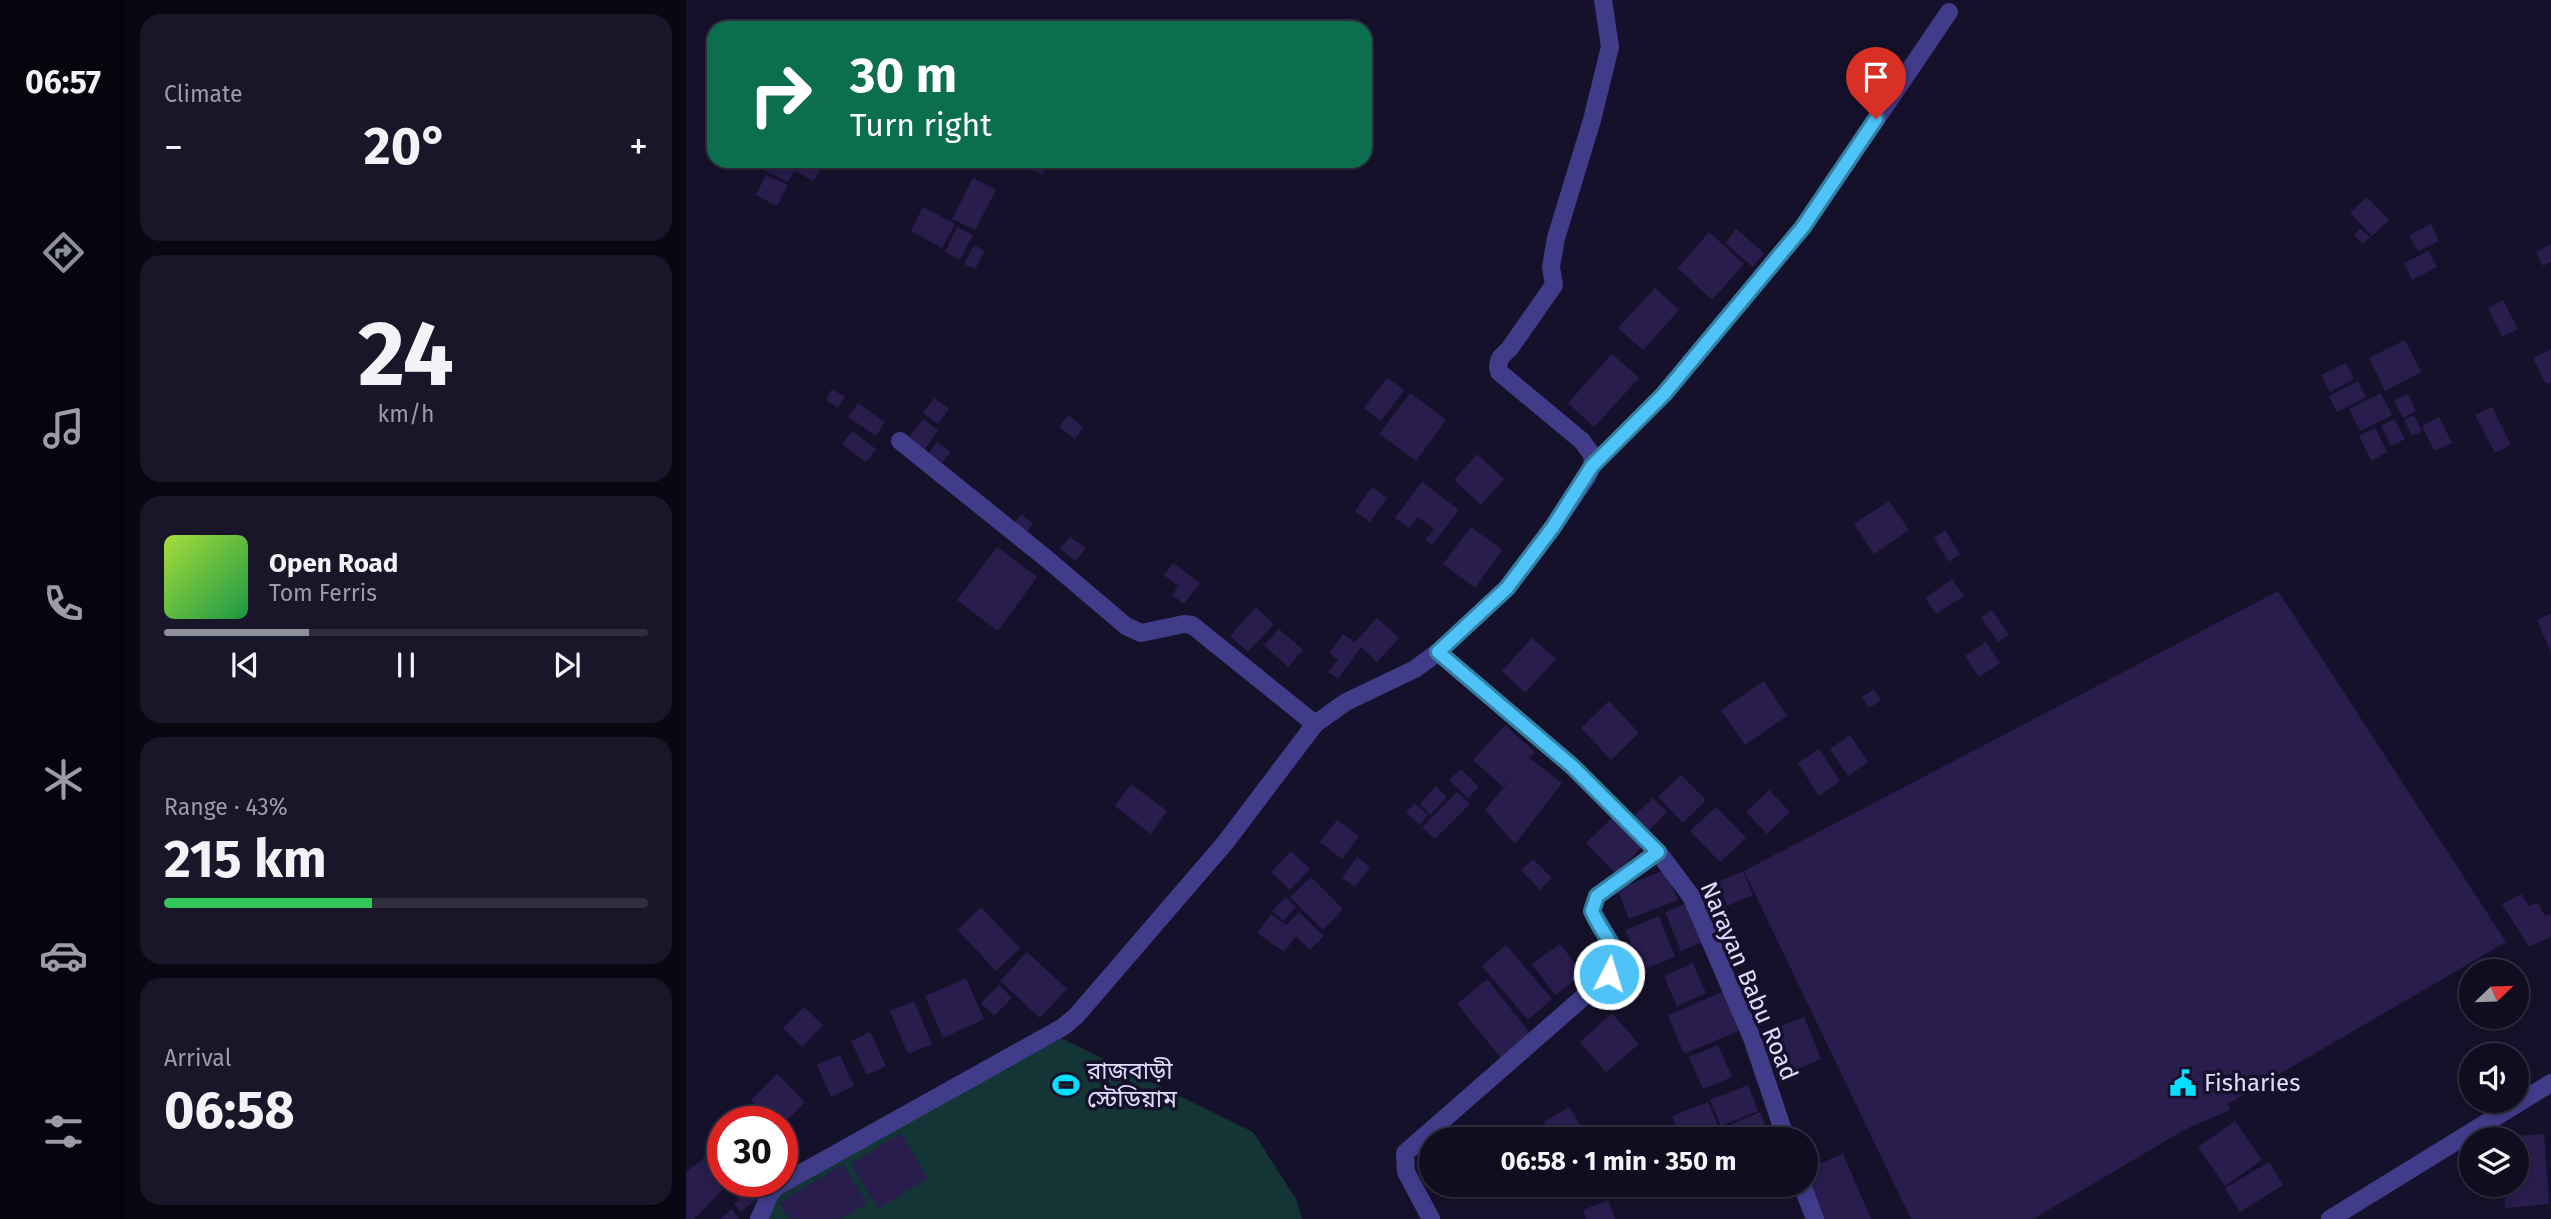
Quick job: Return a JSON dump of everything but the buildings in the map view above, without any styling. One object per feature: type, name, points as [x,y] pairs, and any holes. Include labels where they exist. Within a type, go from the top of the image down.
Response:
[{"type":"street","points":[[1592,466],[1593,456],[1582,441],[1499,372],[1498,366],[1500,358],[1554,285],[1551,267],[1556,238],[1592,120],[1610,47],[1603,0]]},
{"type":"street","points":[[759,1219],[776,1187],[1063,1027],[1076,1016],[1225,843],[1287,765],[1315,724],[1346,702],[1415,668],[1438,652],[1507,588],[1553,527],[1592,466],[1664,394],[1803,227],[1949,12]]},
{"type":"street","points":[[900,441],[1048,558],[1126,626],[1141,633],[1184,624],[1192,625],[1315,724]]},
{"type":"street","name":"Narayan Babu Road","points":[[1438,652],[1572,766],[1658,852],[1691,896],[1752,1038],[1782,1127]]},
{"type":"street","points":[[1431,1219],[1406,1171],[1405,1153],[1620,965],[1617,953],[1592,911],[1597,896],[1658,852]]},
{"type":"street","points":[[2330,1219],[2551,1083]]},
{"type":"street","points":[[1807,1197],[1815,1219]]},
{"type":"green space","name":"রাজবাড়ী স্টেডিয়াম","points":[[1061,1038],[1253,1132],[1296,1199],[1302,1219],[769,1219],[775,1197],[798,1197],[798,1181]]},
{"type":"place","name":"Fisharies","points":[[2183,1083]]},
{"type":"place","name":"রাজবাড়ী স্টেডিয়াম","points":[[1066,1085]]},
{"type":"route","points":[[1609,974],[1620,965],[1617,953],[1592,911],[1597,896],[1658,852],[1572,766],[1438,652],[1507,588],[1553,527],[1592,466],[1664,394],[1803,227],[1876,119]]}]
